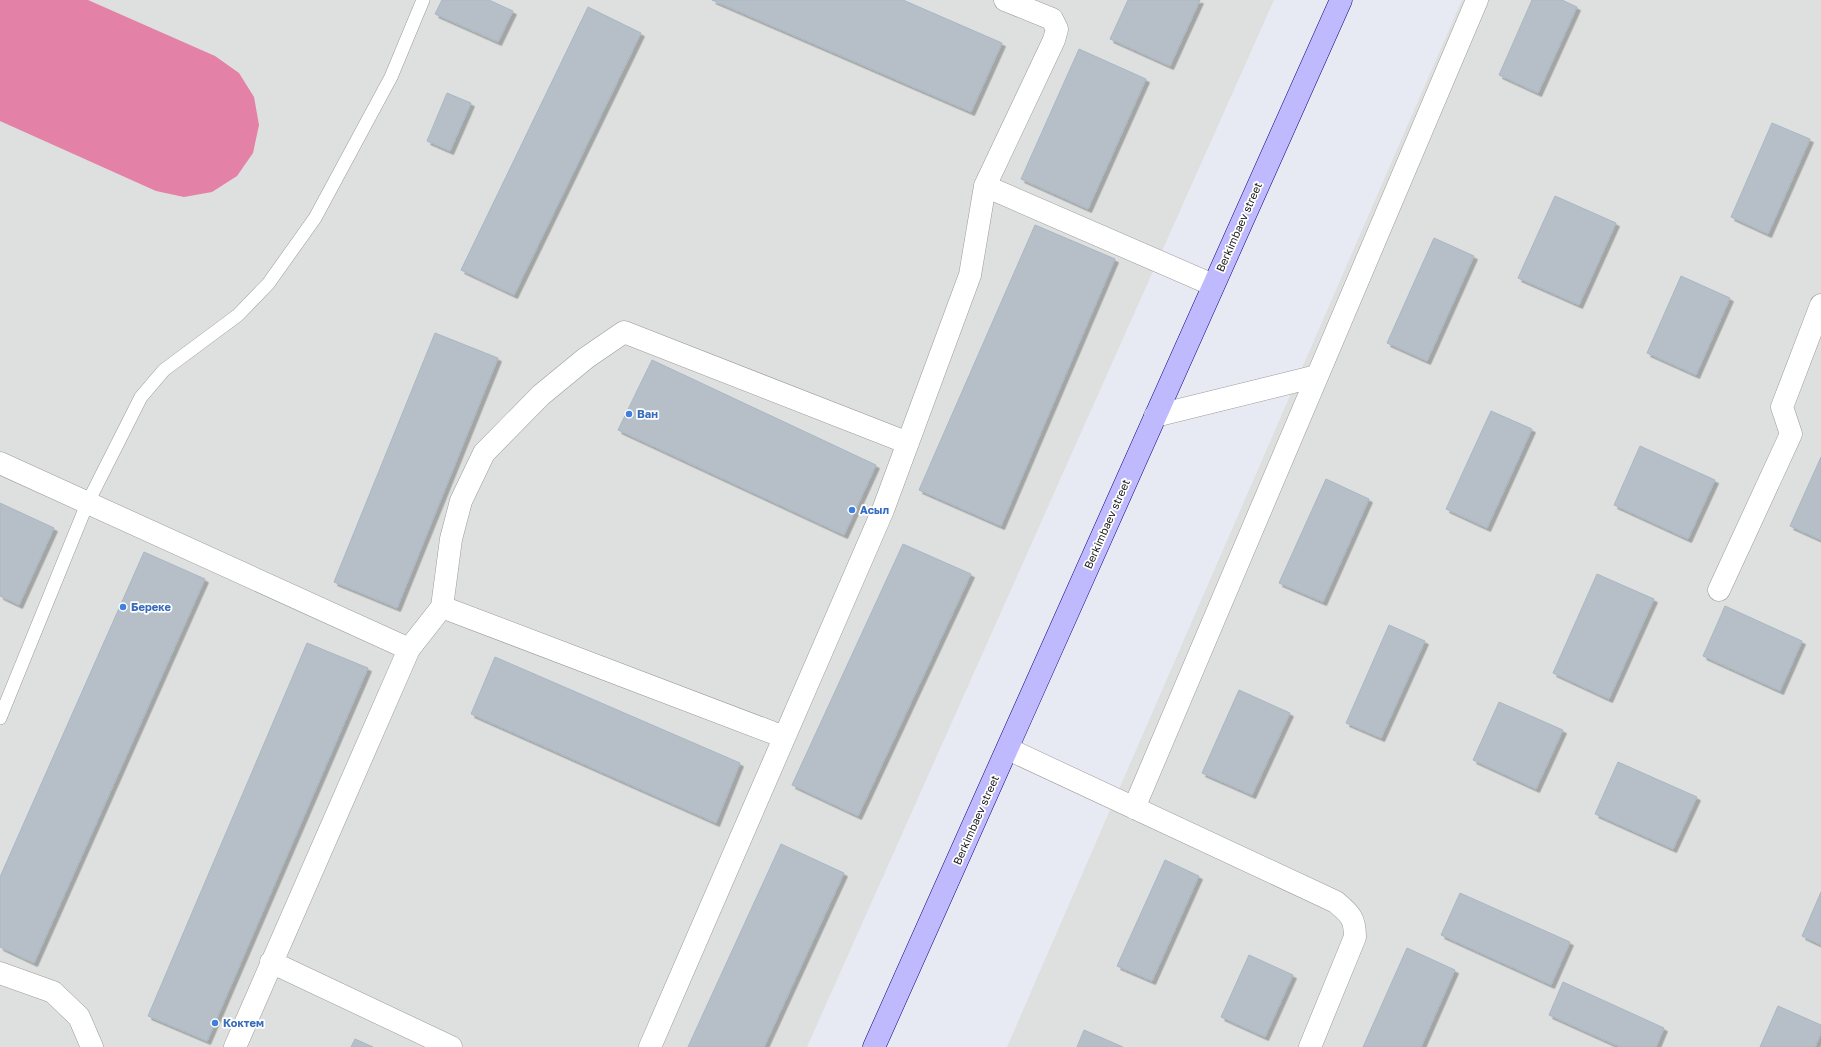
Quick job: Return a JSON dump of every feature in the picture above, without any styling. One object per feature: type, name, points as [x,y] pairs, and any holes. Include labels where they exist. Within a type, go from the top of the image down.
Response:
[{"type":"street","points":[[650,1047],[883,510],[970,275],[986,186],[1054,40],[1057,29],[1052,19],[1005,0]]},
{"type":"street","name":"Berkimbaev street","points":[[874,1047],[1008,749],[1340,0]]},
{"type":"street","points":[[1134,808],[1477,0]]},
{"type":"street","points":[[986,186],[1213,285]]},
{"type":"street","points":[[1719,590],[1791,434],[1782,407],[1821,305]]},
{"type":"street","points":[[235,1047],[409,649],[442,607],[451,539],[461,500],[484,453],[541,395],[586,358],[624,332],[908,443]]},
{"type":"street","points":[[1155,416],[1317,376]]},
{"type":"street","points":[[0,463],[87,504],[409,649]]},
{"type":"street","points":[[442,607],[784,737]]},
{"type":"street","points":[[1008,749],[1336,902],[1349,913],[1355,924],[1355,936],[1310,1047]]},
{"type":"street","points":[[271,962],[451,1047]]},
{"type":"street","points":[[0,973],[53,992],[79,1017],[92,1047]]},
{"type":"lane","points":[[0,718],[87,504],[141,397],[164,370],[238,315],[268,284],[315,218],[391,77],[423,0]]},
{"type":"shaded area","points":[[0,0],[1274,0],[807,1047],[0,1047]]},
{"type":"shaded area","points":[[0,0],[88,0],[215,56],[239,73],[254,97],[259,125],[253,153],[237,176],[212,192],[184,197],[156,191],[0,121]]},
{"type":"shaded area","points":[[1462,0],[1821,0],[1821,1047],[1007,1047]]},
{"type":"building","points":[[442,0],[489,0],[513,11],[498,42],[435,14]]},
{"type":"building","points":[[712,0],[903,0],[1002,43],[971,112]]},
{"type":"building","points":[[1128,0],[1200,0],[1170,66],[1110,39]]},
{"type":"building","points":[[1532,0],[1562,0],[1577,7],[1538,93],[1499,75]]},
{"type":"building","points":[[588,7],[641,33],[514,295],[461,270]]},
{"type":"building","points":[[1079,49],[1146,79],[1088,209],[1021,179]]},
{"type":"building","points":[[447,93],[471,103],[450,151],[427,141]]},
{"type":"building","points":[[1772,123],[1810,139],[1768,234],[1731,217]]},
{"type":"building","points":[[1555,196],[1616,223],[1579,305],[1518,278]]},
{"type":"building","points":[[1035,225],[1115,259],[1001,526],[919,490]]},
{"type":"building","points":[[1434,238],[1474,256],[1427,361],[1387,343]]},
{"type":"building","points":[[1681,276],[1730,298],[1696,375],[1647,353]]},
{"type":"building","points":[[435,333],[498,358],[397,608],[334,582]]},
{"type":"building","points":[[652,360],[876,465],[844,535],[618,430]]},
{"type":"building","points":[[1491,411],[1532,429],[1487,528],[1446,509]]},
{"type":"building","points":[[1640,446],[1715,480],[1688,539],[1614,505]]},
{"type":"building","points":[[1821,457],[1821,540],[1790,526]]},
{"type":"building","points":[[1326,479],[1369,499],[1323,602],[1279,583]]},
{"type":"building","points":[[0,503],[54,528],[19,605],[0,596]]},
{"type":"building","points":[[903,544],[971,574],[858,816],[792,785]]},
{"type":"building","points":[[144,552],[205,579],[34,963],[0,947],[0,877]]},
{"type":"building","points":[[1597,574],[1654,599],[1609,699],[1553,673]]},
{"type":"building","points":[[1725,606],[1802,641],[1780,691],[1703,656]]},
{"type":"building","points":[[1389,625],[1425,641],[1381,738],[1346,723]]},
{"type":"building","points":[[307,643],[368,668],[207,1041],[148,1016]]},
{"type":"building","points":[[495,657],[740,763],[716,823],[471,714]]},
{"type":"building","points":[[1239,690],[1290,713],[1252,795],[1202,773]]},
{"type":"building","points":[[1499,702],[1563,730],[1536,789],[1473,760]]},
{"type":"building","points":[[1618,762],[1697,797],[1673,849],[1595,814]]},
{"type":"building","points":[[781,844],[844,873],[764,1047],[688,1047]]},
{"type":"building","points":[[1165,860],[1199,876],[1152,981],[1117,966]]},
{"type":"building","points":[[1821,892],[1821,945],[1802,936]]},
{"type":"building","points":[[1460,893],[1570,942],[1551,985],[1441,935]]},
{"type":"building","points":[[1407,948],[1455,970],[1421,1047],[1363,1047]]},
{"type":"building","points":[[1249,955],[1293,975],[1265,1037],[1221,1017]]},
{"type":"building","points":[[1563,982],[1664,1028],[1656,1047],[1620,1047],[1549,1015]]},
{"type":"building","points":[[1778,1006],[1821,1025],[1821,1033],[1815,1047],[1760,1047]]},
{"type":"building","points":[[1084,1030],[1123,1047],[1077,1047]]},
{"type":"building","points":[[355,1039],[373,1047],[351,1047]]},
{"type":"place","name":"Ван","points":[[629,414]]},
{"type":"place","name":"Асыл","points":[[852,510]]},
{"type":"place","name":"Береке","points":[[123,607]]},
{"type":"place","name":"Коктем","points":[[215,1023]]}]
